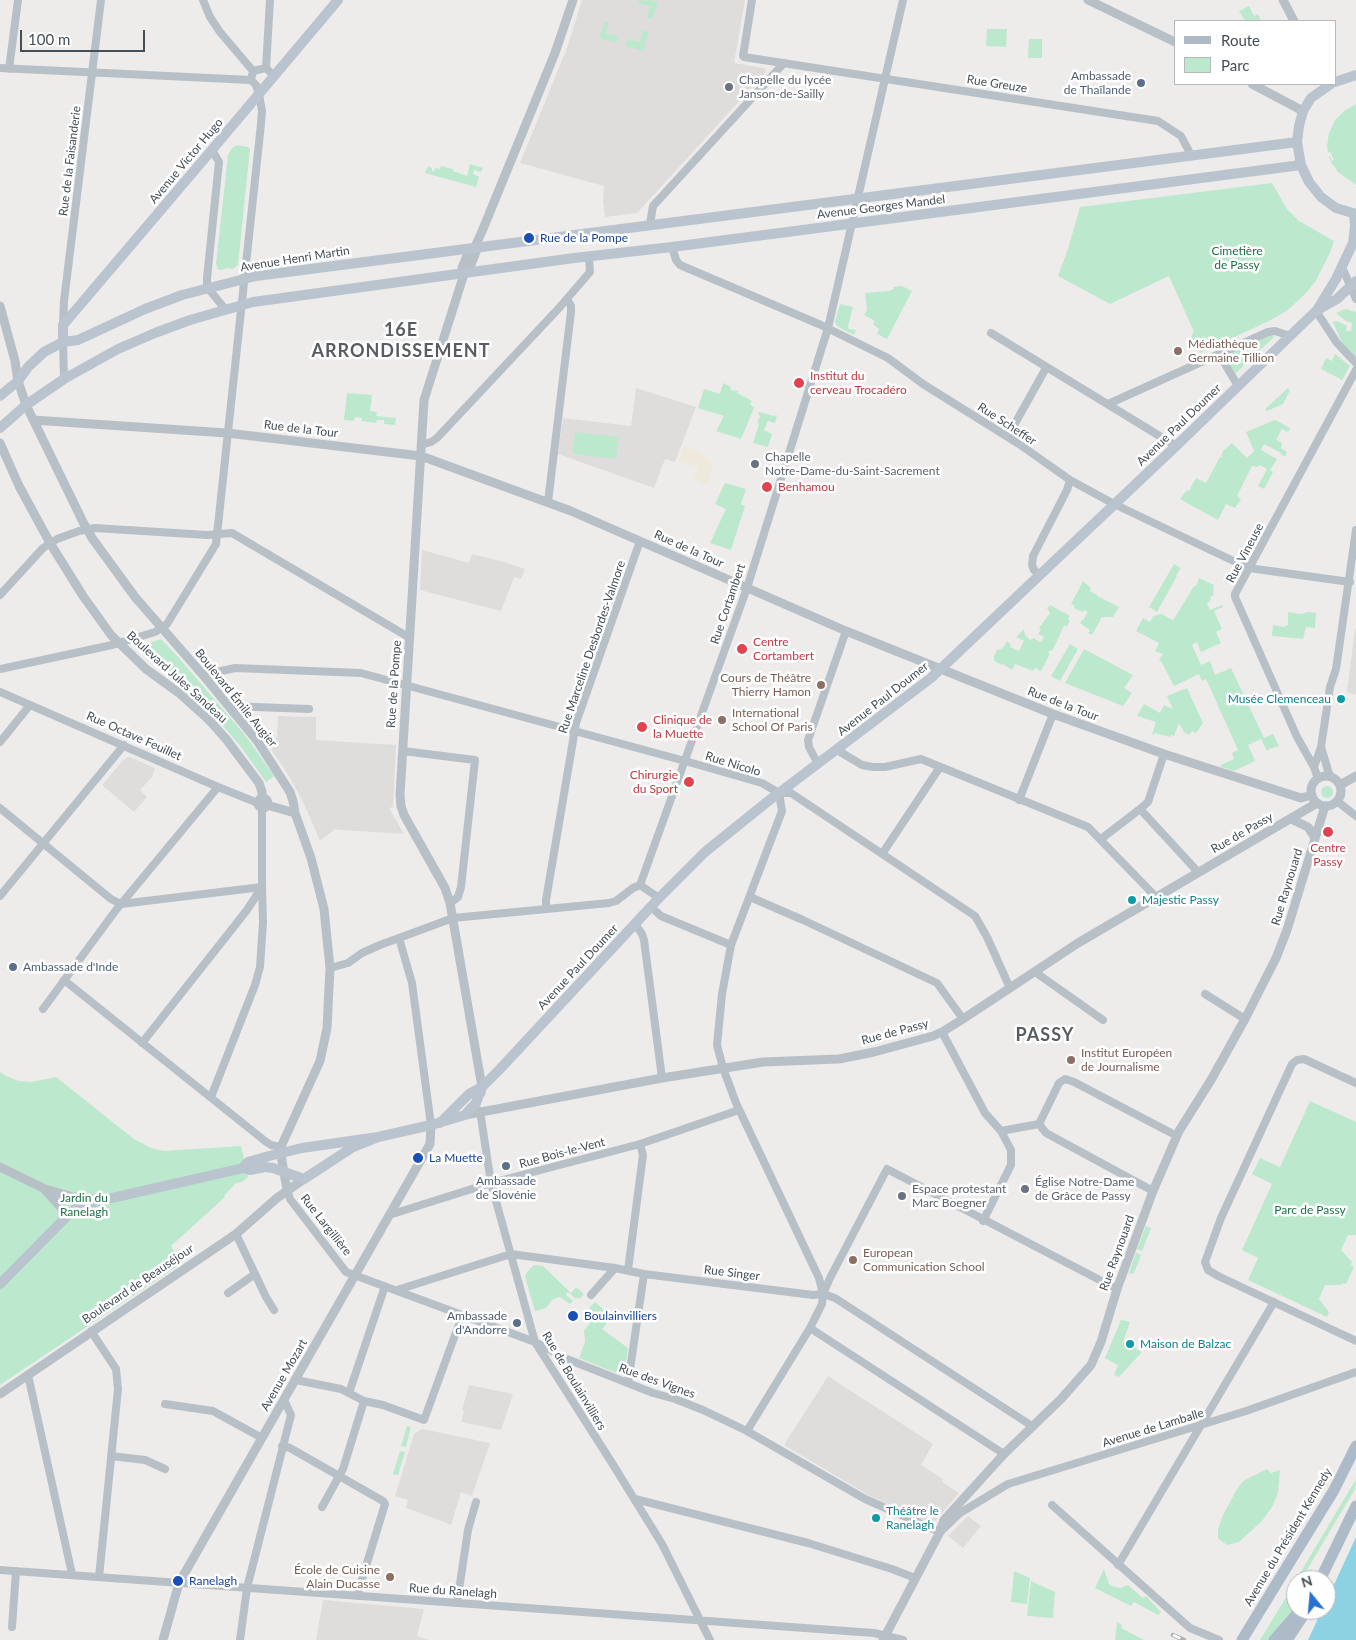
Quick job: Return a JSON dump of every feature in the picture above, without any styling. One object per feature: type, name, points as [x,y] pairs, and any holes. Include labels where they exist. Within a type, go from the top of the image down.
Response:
[{"type":"main road","name":"Avenue Victor Hugo","points":[[63,325],[338,0]]},
{"type":"main road","points":[[1336,82],[1356,75]]},
{"type":"main road","points":[[1328,85],[1311,98],[1303,111],[1297,142],[1301,165],[1309,182],[1321,197],[1336,208],[1355,214]]},
{"type":"main road","name":"Avenue Georges Mandel","points":[[475,247],[1297,142]]},
{"type":"main road","name":"Avenue Georges Mandel","points":[[464,274],[1301,165]]},
{"type":"main road","name":"Avenue Paul Doumer","points":[[1316,311],[1342,267],[1353,243],[1355,214]]},
{"type":"main road","name":"Avenue Henri Martin","points":[[0,396],[18,381],[28,367],[44,352],[63,342],[78,340],[145,309],[207,288],[277,272],[475,247]]},
{"type":"main road","points":[[0,428],[26,405],[64,379],[118,350],[155,333],[225,309],[272,298],[464,274]]},
{"type":"main road","name":"Avenue Paul Doumer","points":[[482,1087],[659,898],[705,852],[941,669],[1316,311],[1337,299],[1353,284]]},
{"type":"main road","points":[[63,325],[63,342]]},
{"type":"main road","points":[[243,1168],[248,1162],[280,1150],[378,1137],[465,1115],[476,1103],[482,1087]]},
{"type":"main road","points":[[435,1124],[470,1094],[482,1087]]},
{"type":"main road","points":[[0,1284],[76,1208],[99,1200],[243,1168],[250,1170],[265,1167],[304,1179],[353,1147],[378,1137]]},
{"type":"main road","name":"Avenue du Président Kennedy","points":[[1242,1640],[1334,1490],[1356,1446]]},
{"type":"main road","points":[[1325,1570],[1356,1506]]},
{"type":"main road","points":[[1274,1640],[1291,1620]]},
{"type":"main road","points":[[1287,1640],[1300,1620]]},
{"type":"street","points":[[9,69],[18,0]]},
{"type":"street","name":"Rue de la Faisanderie","points":[[63,325],[64,301],[101,0]]},
{"type":"street","points":[[203,0],[210,17],[220,32],[253,71]]},
{"type":"street","points":[[270,0],[266,68],[274,76]]},
{"type":"street","name":"Rue de la Pompe","points":[[482,1087],[450,903],[445,888],[404,815],[400,795],[424,400],[464,274],[462,268],[468,253],[475,247],[541,89],[564,30],[573,0]]},
{"type":"street","name":"Rue Greuze","points":[[752,0],[742,56],[1158,121],[1181,136],[1191,155]]},
{"type":"street","name":"Rue Cortambert","points":[[640,885],[747,588],[828,328],[903,0]]},
{"type":"street","points":[[1088,0],[1174,42]]},
{"type":"street","points":[[1283,0],[1293,20]]},
{"type":"street","points":[[650,224],[653,206],[784,63]]},
{"type":"street","points":[[0,68],[92,74],[251,80],[256,85],[262,109],[216,544],[167,624],[155,632],[120,643],[0,669]]},
{"type":"street","points":[[253,71],[266,68]]},
{"type":"street","points":[[251,80],[253,71]]},
{"type":"street","points":[[1254,85],[1303,111]]},
{"type":"street","points":[[212,150],[218,162],[206,278],[207,288],[225,309]]},
{"type":"street","name":"Rue Scheffer","points":[[672,247],[676,260],[680,265],[828,328],[888,358],[923,384],[1008,436],[1070,480],[1114,504],[1250,568],[1350,582]]},
{"type":"street","points":[[421,445],[438,438],[567,299],[590,272],[589,257]]},
{"type":"street","points":[[1342,267],[1353,284],[1356,299]]},
{"type":"street","points":[[548,502],[571,312],[571,306],[567,299]]},
{"type":"street","name":"Boulevard Émile Augier","points":[[0,306],[15,361],[18,381],[26,405],[87,529],[120,578],[258,742],[290,792],[295,813],[311,858],[324,909],[330,968],[326,1028],[320,1061],[280,1150]]},
{"type":"street","points":[[1316,311],[1337,343],[1356,363]]},
{"type":"street","points":[[1108,404],[1268,332],[1275,331],[1290,336]]},
{"type":"street","points":[[991,333],[1176,446]]},
{"type":"street","points":[[63,342],[64,379]]},
{"type":"street","points":[[1219,354],[1238,386]]},
{"type":"street","points":[[1008,436],[1046,368]]},
{"type":"street","name":"Rue Vineuse","points":[[1318,779],[1314,767],[1297,737],[1235,597],[1356,370]]},
{"type":"street","name":"Rue de la Tour","points":[[33,420],[227,433],[421,456],[548,502],[846,631],[1053,714],[1164,754],[1301,798]]},
{"type":"street","name":"Boulevard Jules Sandeau","points":[[0,443],[19,486],[50,544],[83,596],[111,635],[146,669],[179,693],[209,720],[226,739],[258,783],[262,792],[262,803]]},
{"type":"street","points":[[1039,575],[1032,565],[1033,556],[1067,490],[1070,480]]},
{"type":"street","points":[[0,595],[43,548],[57,540],[87,529],[208,535],[232,533],[410,638]]},
{"type":"street","points":[[1314,767],[1321,747],[1330,687],[1336,669],[1356,530]]},
{"type":"street","name":"Rue Marceline Desbordes-Valmore","points":[[546,908],[574,732],[640,541]]},
{"type":"street","points":[[818,764],[809,747],[808,740],[846,631]]},
{"type":"street","name":"Rue Nicolo","points":[[203,675],[236,668],[361,673],[762,783],[779,793],[791,793],[975,916],[1010,988]]},
{"type":"street","name":"Rue Octave Feuillet","points":[[0,692],[218,787],[295,813]]},
{"type":"street","points":[[0,742],[30,705]]},
{"type":"street","points":[[229,706],[309,710]]},
{"type":"street","points":[[1019,800],[1053,714]]},
{"type":"street","points":[[0,896],[124,745]]},
{"type":"street","points":[[1321,747],[1330,777]]},
{"type":"street","points":[[837,750],[862,765],[873,767],[918,759],[1088,827],[1156,896]]},
{"type":"street","points":[[403,751],[475,760],[461,887],[458,897],[450,903]]},
{"type":"street","points":[[1101,839],[1148,802],[1164,754]]},
{"type":"street","points":[[882,854],[940,767]]},
{"type":"street","points":[[1340,785],[1356,776]]},
{"type":"street","points":[[1330,777],[1340,785],[1341,794],[1332,805],[1321,805],[1312,795],[1312,787],[1318,779],[1330,777]]},
{"type":"street","points":[[43,1009],[122,904],[218,787]]},
{"type":"street","points":[[779,793],[782,811],[731,945],[722,994],[717,1045],[723,1068],[739,1110],[819,1278],[823,1294]]},
{"type":"street","points":[[1305,811],[1301,798],[1312,795]]},
{"type":"street","points":[[1337,801],[1356,816]]},
{"type":"street","points":[[211,1097],[255,985],[260,967],[263,922],[262,803]]},
{"type":"street","name":"Rue de Passy","points":[[465,1115],[662,1078],[763,1062],[839,1059],[874,1052],[942,1032],[1078,943],[1156,896],[1305,811],[1321,805]]},
{"type":"street","name":"Rue Raynouard","points":[[883,1638],[940,1532],[942,1523],[1004,1454],[1061,1398],[1091,1365],[1101,1342],[1116,1289],[1177,1136],[1245,1019],[1276,958],[1287,930],[1315,838],[1321,805]]},
{"type":"street","points":[[0,808],[111,900],[122,904],[262,887]]},
{"type":"street","points":[[1140,808],[1198,872]]},
{"type":"street","points":[[1291,819],[1308,827],[1315,838]]},
{"type":"street","points":[[330,968],[348,963],[362,954],[399,938],[453,918],[616,901],[640,885],[659,898]]},
{"type":"street","points":[[142,1043],[247,910],[262,887]]},
{"type":"street","points":[[750,897],[937,983],[963,1019]]},
{"type":"street","points":[[651,907],[661,916],[731,945]]},
{"type":"street","points":[[636,924],[644,940],[662,1078]]},
{"type":"street","points":[[399,938],[412,983],[435,1124]]},
{"type":"street","points":[[1035,972],[1103,1020]]},
{"type":"street","points":[[64,980],[271,1145],[280,1150]]},
{"type":"street","points":[[1205,994],[1245,1019]]},
{"type":"street","points":[[942,1032],[985,1113],[1001,1131],[1011,1150],[1011,1165],[983,1220]]},
{"type":"street","points":[[1356,1083],[1304,1059],[1297,1060],[1292,1064],[1221,1218],[1205,1262],[1208,1270],[1356,1341]]},
{"type":"street","points":[[1039,1124],[1060,1083],[1065,1079],[1177,1136]]},
{"type":"street","points":[[480,1111],[482,1087]]},
{"type":"street","name":"Rue Bois-le-Vent","points":[[389,1214],[491,1183],[640,1144],[739,1110]]},
{"type":"street","name":"Rue de Boulainvilliers","points":[[480,1111],[491,1183],[535,1342],[662,1544],[710,1640]]},
{"type":"street","name":"Avenue Mozart","points":[[163,1640],[179,1583],[430,1144],[435,1124]]},
{"type":"street","points":[[1001,1131],[1039,1124]]},
{"type":"street","points":[[1039,1124],[1046,1133],[1154,1190]]},
{"type":"street","points":[[628,1270],[643,1154],[640,1144]]},
{"type":"street","name":"Rue Largillière","points":[[280,1150],[290,1199],[346,1272],[355,1276]]},
{"type":"street","points":[[0,1167],[45,1189],[73,1197],[99,1200]]},
{"type":"street","points":[[747,1431],[810,1328],[822,1304],[823,1294],[830,1278],[887,1169],[1116,1289]]},
{"type":"street","name":"Boulevard de Beauséjour","points":[[0,1394],[236,1234],[287,1190],[304,1179]]},
{"type":"street","points":[[45,1189],[68,1215]]},
{"type":"street","points":[[236,1234],[274,1310]]},
{"type":"street","name":"Rue Singer","points":[[397,1290],[511,1254],[616,1268],[644,1274],[813,1295],[823,1294],[835,1298],[1032,1426]]},
{"type":"street","points":[[591,1294],[616,1268]]},
{"type":"street","points":[[228,1293],[255,1274]]},
{"type":"street","points":[[628,1383],[644,1274]]},
{"type":"street","name":"Rue des Vignes","points":[[355,1276],[535,1342],[567,1359],[653,1393],[682,1401],[747,1431],[865,1499],[940,1532]]},
{"type":"street","points":[[349,1393],[385,1286]]},
{"type":"street","points":[[1118,1565],[1274,1302]]},
{"type":"street","points":[[296,1380],[341,1388],[364,1401],[424,1420],[462,1316]]},
{"type":"street","points":[[810,1328],[1004,1454]]},
{"type":"street","points":[[91,1331],[116,1369],[118,1389],[99,1577]]},
{"type":"street","name":"Avenue de Lamballe","points":[[940,1532],[960,1513],[1008,1484],[1246,1411],[1356,1372]]},
{"type":"street","points":[[28,1375],[72,1574]]},
{"type":"street","points":[[240,1640],[247,1588],[291,1415],[284,1400]]},
{"type":"street","points":[[322,1507],[343,1469],[364,1401]]},
{"type":"street","points":[[165,1404],[213,1411],[262,1438]]},
{"type":"street","points":[[282,1446],[290,1448],[383,1501],[384,1504],[357,1596]]},
{"type":"street","points":[[111,1456],[145,1460],[165,1469]]},
{"type":"street","points":[[635,1499],[808,1543],[915,1578]]},
{"type":"street","points":[[457,1603],[468,1530],[476,1502]]},
{"type":"street","points":[[1052,1505],[1192,1629],[1219,1640]]},
{"type":"street","name":"Avenue de Lamballe","points":[[950,1514],[960,1513]]},
{"type":"street","name":"Rue du Ranelagh","points":[[0,1570],[874,1633],[883,1638],[903,1640]]},
{"type":"street","points":[[12,1627],[16,1571]]},
{"type":"shaded area","points":[[582,0],[745,0],[734,63],[764,68],[766,72],[637,213],[605,217],[604,186],[520,163],[567,48]]},
{"type":"shaded area","points":[[636,388],[696,407],[675,462],[665,459],[654,488],[558,454],[563,418],[631,426]]},
{"type":"shaded area","points":[[422,550],[469,563],[472,554],[525,569],[521,579],[514,577],[501,611],[420,590]]},
{"type":"shaded area","points":[[1356,629],[1356,695],[1347,692]]},
{"type":"shaded area","points":[[278,716],[316,717],[316,740],[396,745],[393,807],[389,808],[404,834],[335,829],[320,841],[298,792],[263,738],[277,738]]},
{"type":"shaded area","points":[[127,757],[155,768],[152,777],[140,790],[147,797],[134,812],[102,785]]},
{"type":"shaded area","points":[[828,1376],[933,1444],[921,1465],[943,1479],[942,1482],[959,1493],[935,1521],[931,1523],[870,1496],[784,1445]]},
{"type":"shaded area","points":[[469,1385],[513,1394],[501,1430],[461,1422],[464,1411],[462,1410]]},
{"type":"shaded area","points":[[422,1429],[490,1443],[472,1496],[461,1492],[451,1525],[406,1508],[408,1500],[395,1496],[414,1434]]},
{"type":"shaded area","points":[[968,1516],[981,1526],[963,1548],[948,1536]]},
{"type":"shaded area","points":[[323,1600],[424,1609],[417,1636],[429,1640],[316,1640]]},
{"type":"green space","points":[[639,0],[658,1],[652,19],[647,16],[650,6],[638,3]]},
{"type":"green space","points":[[1249,6],[1254,16],[1258,14],[1261,20],[1244,20],[1239,11]]},
{"type":"green space","points":[[605,21],[609,23],[606,33],[618,36],[616,43],[599,38]]},
{"type":"green space","points":[[987,29],[1007,29],[1006,47],[986,46]]},
{"type":"green space","points":[[643,30],[649,32],[643,51],[625,46],[628,39],[640,42]]},
{"type":"green space","points":[[1029,39],[1042,39],[1042,58],[1028,58]]},
{"type":"green space","points":[[1356,104],[1356,185],[1338,172],[1331,162],[1329,156],[1332,161],[1334,160],[1330,152],[1328,153],[1327,146],[1329,133],[1335,120],[1344,111]]},
{"type":"green space","points":[[237,145],[250,149],[238,265],[233,269],[226,268],[220,270],[216,264],[228,155],[232,148]]},
{"type":"green space","points":[[470,164],[483,168],[481,172],[474,170],[473,174],[479,177],[476,187],[425,173],[428,166],[434,172],[435,168],[440,169],[441,166],[453,169],[453,171],[467,176]]},
{"type":"green space","name":"Cimetière de Passy","points":[[1272,183],[1287,209],[1299,221],[1334,241],[1330,253],[1315,282],[1288,310],[1271,320],[1200,353],[1191,336],[1194,332],[1169,276],[1110,304],[1058,276],[1080,207]]},
{"type":"green space","points":[[902,286],[912,291],[887,339],[877,334],[879,329],[873,324],[875,321],[864,315],[867,310],[865,293],[889,291],[894,289],[893,287]]},
{"type":"green space","points":[[840,304],[853,307],[848,326],[849,329],[856,330],[854,335],[837,326],[835,322]]},
{"type":"green space","points":[[1346,309],[1356,312],[1356,358],[1342,343],[1333,322],[1337,321],[1347,326],[1346,331],[1351,331],[1352,323],[1336,313]]},
{"type":"green space","points":[[1271,334],[1274,337],[1236,373],[1234,372],[1225,354]]},
{"type":"green space","points":[[1335,354],[1350,366],[1342,380],[1321,369],[1326,358],[1332,361]]},
{"type":"green space","points":[[723,383],[731,387],[730,390],[738,391],[737,393],[752,401],[750,404],[754,408],[741,439],[716,431],[724,416],[698,408],[704,389],[720,394]]},
{"type":"green space","points":[[1288,388],[1290,390],[1283,404],[1267,411],[1265,409]]},
{"type":"green space","points":[[347,393],[372,395],[370,411],[377,412],[376,416],[396,418],[395,425],[384,424],[384,420],[377,420],[376,423],[362,421],[362,418],[355,417],[354,421],[344,420]]},
{"type":"green space","points":[[759,412],[777,415],[775,423],[768,421],[764,430],[772,434],[768,447],[753,443],[759,424],[757,423],[760,416]]},
{"type":"green space","points":[[1275,420],[1290,428],[1288,432],[1282,429],[1276,440],[1282,443],[1281,448],[1287,452],[1285,457],[1264,444],[1261,450],[1277,459],[1270,470],[1273,472],[1264,489],[1258,486],[1267,469],[1260,465],[1258,467],[1252,466],[1237,496],[1241,499],[1235,508],[1226,504],[1218,520],[1180,499],[1187,490],[1189,491],[1196,478],[1206,483],[1220,457],[1223,457],[1221,456],[1223,451],[1232,443],[1247,458],[1254,451],[1246,432]]},
{"type":"green space","points":[[575,432],[619,437],[616,459],[573,454]]},
{"type":"green space","points":[[725,483],[746,489],[741,504],[745,506],[731,550],[710,543],[726,509],[715,504]]},
{"type":"green space","points":[[1174,564],[1181,568],[1157,612],[1149,607]]},
{"type":"green space","points":[[1199,578],[1214,585],[1213,596],[1211,596],[1210,601],[1207,603],[1210,610],[1222,605],[1223,607],[1214,611],[1222,629],[1216,632],[1221,643],[1201,652],[1197,642],[1192,645],[1201,665],[1210,661],[1215,675],[1231,668],[1264,738],[1273,734],[1279,746],[1267,751],[1261,739],[1248,745],[1255,761],[1234,771],[1221,767],[1221,765],[1234,759],[1232,753],[1238,750],[1206,679],[1202,681],[1199,674],[1174,686],[1159,660],[1163,654],[1155,651],[1159,643],[1136,631],[1143,618],[1150,622],[1153,616],[1162,614],[1172,620],[1174,619],[1194,586],[1196,586]]},
{"type":"green space","points":[[1083,581],[1091,588],[1090,591],[1119,607],[1113,617],[1102,617],[1092,635],[1088,633],[1090,630],[1080,623],[1088,612],[1078,610],[1071,604]]},
{"type":"green space","points":[[1050,605],[1070,616],[1068,620],[1070,621],[1067,626],[1064,626],[1052,651],[1050,650],[1048,653],[1050,654],[1041,671],[1035,668],[1033,671],[1015,664],[1012,670],[994,661],[997,650],[1003,648],[1007,641],[1011,645],[1010,647],[1019,651],[1024,641],[1016,637],[1024,629],[1025,635],[1030,640],[1034,638],[1039,642],[1042,641],[1044,637],[1038,634],[1041,630],[1039,628],[1050,613],[1047,608]]},
{"type":"green space","points":[[1288,612],[1300,614],[1316,613],[1315,628],[1306,627],[1303,639],[1272,636],[1273,625],[1284,627],[1288,625]]},
{"type":"green space","points":[[161,639],[245,735],[274,776],[266,782],[241,747],[212,713],[136,648]]},
{"type":"green space","points":[[1070,644],[1078,649],[1060,681],[1051,676]]},
{"type":"green space","points":[[1084,649],[1133,675],[1124,688],[1132,693],[1123,706],[1065,683]]},
{"type":"green space","points":[[1187,688],[1203,723],[1196,733],[1192,731],[1189,735],[1184,732],[1179,723],[1174,736],[1152,734],[1156,722],[1137,716],[1144,704],[1160,713],[1164,705],[1173,709],[1167,696]]},
{"type":"green space","points":[[1327,786],[1333,792],[1327,798],[1321,792]]},
{"type":"green space","name":"Jardin du Ranelagh","points":[[0,1072],[19,1081],[31,1082],[56,1077],[134,1139],[151,1148],[164,1151],[241,1146],[248,1177],[242,1182],[236,1183],[225,1197],[171,1246],[182,1263],[0,1385]]},
{"type":"green space","name":"Parc de Passy","points":[[1310,1101],[1356,1122],[1356,1235],[1348,1235],[1341,1250],[1354,1267],[1346,1284],[1325,1285],[1319,1299],[1329,1312],[1327,1317],[1248,1280],[1258,1258],[1242,1250],[1272,1184],[1252,1174],[1260,1158],[1280,1167]]},
{"type":"green space","points":[[1146,1226],[1151,1228],[1142,1251],[1137,1249]]},
{"type":"green space","points":[[1136,1253],[1141,1255],[1132,1274],[1129,1273]]},
{"type":"green space","points":[[534,1265],[543,1266],[571,1293],[576,1287],[584,1294],[579,1299],[577,1297],[576,1299],[568,1292],[566,1295],[573,1301],[570,1304],[560,1297],[552,1300],[546,1308],[535,1311],[525,1277]]},
{"type":"green space","points":[[595,1302],[612,1317],[602,1329],[628,1348],[624,1376],[579,1358],[585,1342],[584,1330],[589,1325],[589,1318],[592,1315],[597,1320],[600,1317],[589,1308]]},
{"type":"green space","points":[[1121,1320],[1130,1322],[1123,1342],[1142,1352],[1119,1377],[1114,1375],[1118,1365],[1105,1358]]},
{"type":"green space","points":[[407,1426],[411,1427],[406,1447],[401,1446]]},
{"type":"green space","points":[[400,1451],[405,1452],[398,1475],[393,1474]]},
{"type":"green space","points":[[1267,1469],[1271,1473],[1280,1470],[1278,1493],[1272,1507],[1262,1521],[1239,1542],[1228,1545],[1224,1543],[1218,1538],[1218,1529],[1237,1489],[1243,1481]]},
{"type":"green space","points":[[1356,1479],[1355,1489],[1307,1570],[1302,1570]]},
{"type":"green space","points":[[1104,1569],[1109,1584],[1121,1588],[1128,1585],[1143,1598],[1146,1596],[1161,1612],[1158,1615],[1134,1602],[1131,1606],[1095,1588]]},
{"type":"green space","points":[[1014,1571],[1030,1578],[1027,1604],[1011,1602]]},
{"type":"green space","points":[[1031,1581],[1055,1592],[1053,1618],[1027,1616]]},
{"type":"green space","points":[[1286,1597],[1286,1619],[1269,1640],[1260,1640]]},
{"type":"green space","points":[[1117,1622],[1122,1625],[1121,1628],[1144,1640],[1115,1640]]},
{"type":"sand","points":[[684,446],[703,453],[702,457],[714,462],[707,486],[696,480],[694,476],[698,467],[678,461]]},
{"type":"water","points":[[1356,1537],[1356,1640],[1308,1640],[1317,1620],[1336,1620],[1336,1580]]},
{"type":"railway","points":[[1173,1635],[1184,1640]]},
{"type":"place","name":"Ambassade de Thaïlande","points":[[1141,83]]},
{"type":"place","name":"Chapelle du lycée Janson-de-Sailly","points":[[729,87]]},
{"type":"place","name":"Rue de la Pompe","points":[[529,238]]},
{"type":"place","name":"Médiathèque Germaine Tillion","points":[[1178,351]]},
{"type":"place","name":"Institut du cerveau Trocadéro","points":[[799,383]]},
{"type":"place","name":"Chapelle Notre-Dame-du-Saint-Sacrement","points":[[755,464]]},
{"type":"place","name":"Benhamou","points":[[767,487]]},
{"type":"place","name":"Centre Cortambert","points":[[742,649]]},
{"type":"place","name":"Cours de Théâtre Thierry Hamon","points":[[821,685]]},
{"type":"place","name":"Musée Clemenceau","points":[[1341,699]]},
{"type":"place","name":"International School Of Paris","points":[[722,720]]},
{"type":"place","name":"Clinique de la Muette","points":[[642,727]]},
{"type":"place","name":"Chirurgie du Sport","points":[[689,782]]},
{"type":"place","name":"Centre Passy","points":[[1328,832]]},
{"type":"place","name":"Majestic Passy","points":[[1132,900]]},
{"type":"place","name":"Ambassade d'Inde","points":[[13,967]]},
{"type":"place","name":"Institut Européen de Journalisme","points":[[1071,1060]]},
{"type":"place","name":"La Muette","points":[[418,1158]]},
{"type":"place","name":"Ambassade de Slovénie","points":[[506,1166]]},
{"type":"place","name":"Église Notre-Dame de Grâce de Passy","points":[[1025,1189]]},
{"type":"place","name":"Espace protestant Marc Boegner","points":[[902,1196]]},
{"type":"place","name":"European Communication School","points":[[853,1260]]},
{"type":"place","name":"Boulainvilliers","points":[[573,1316]]},
{"type":"place","name":"Ambassade d'Andorre","points":[[517,1323]]},
{"type":"place","name":"Maison de Balzac","points":[[1130,1344]]},
{"type":"place","name":"Théâtre le Ranelagh","points":[[876,1518]]},
{"type":"place","name":"École de Cuisine Alain Ducasse","points":[[390,1577]]},
{"type":"place","name":"Ranelagh","points":[[178,1581]]},
{"type":"district","name":"16E ARRONDISSEMENT","points":[[401,340]]},
{"type":"district","name":"PASSY","points":[[1045,1035]]}]
